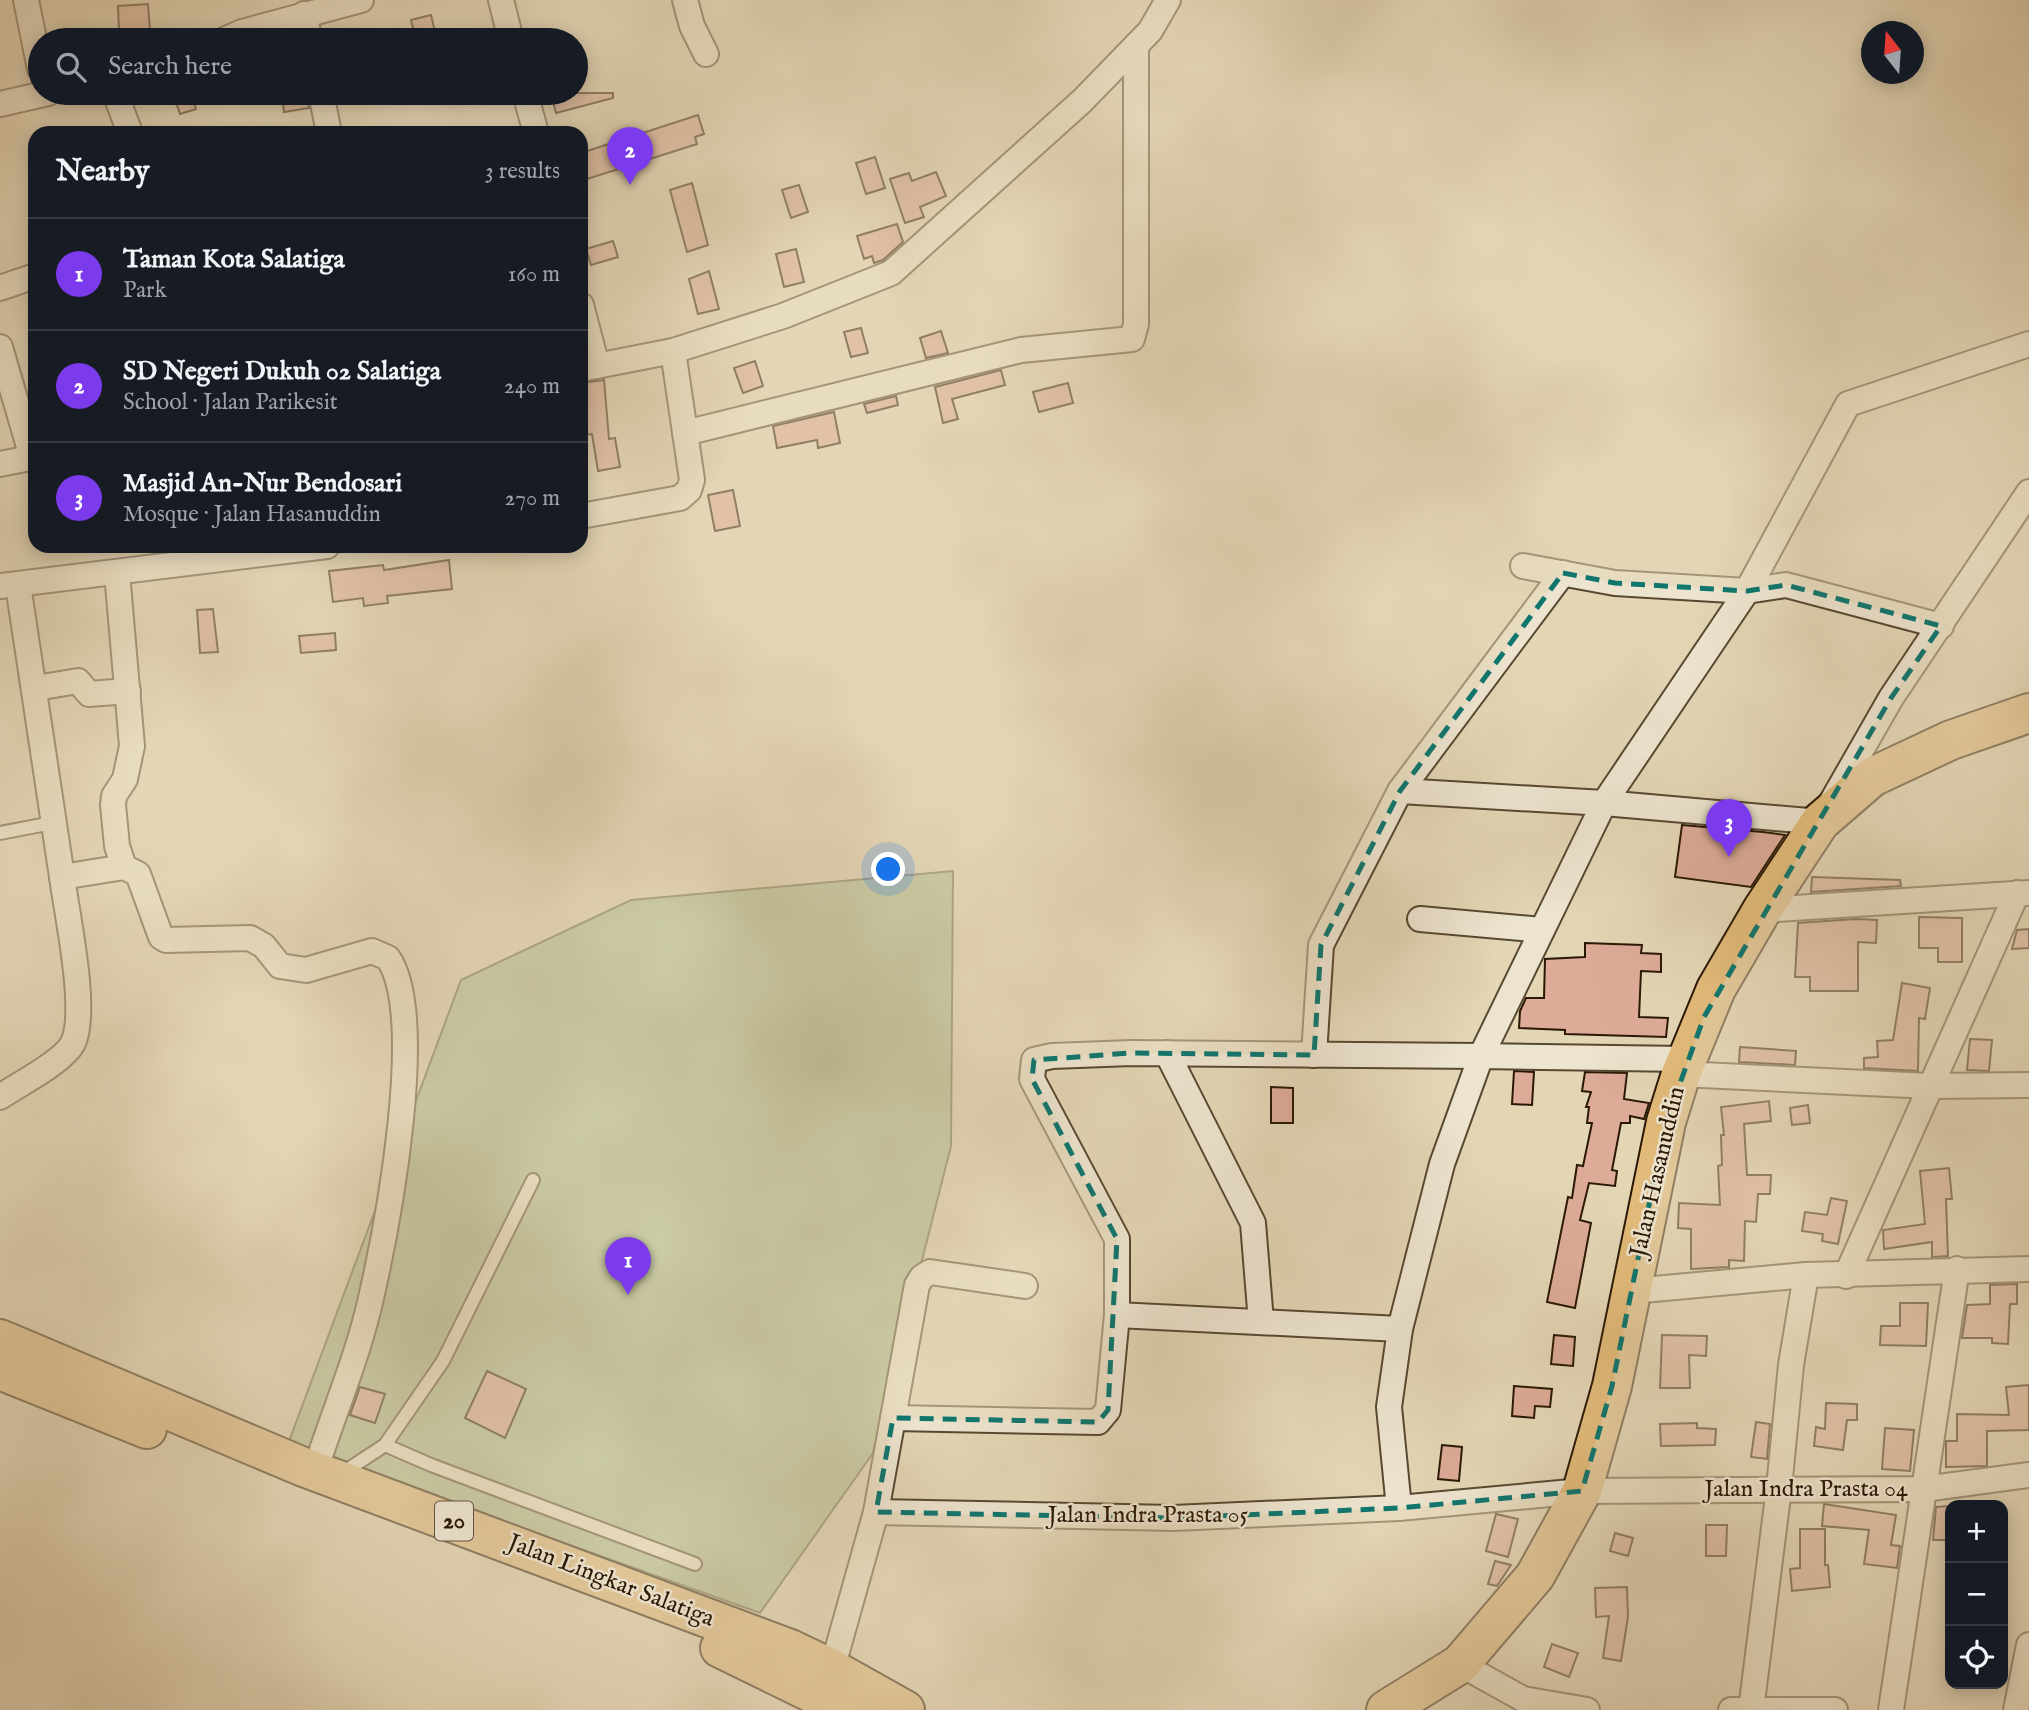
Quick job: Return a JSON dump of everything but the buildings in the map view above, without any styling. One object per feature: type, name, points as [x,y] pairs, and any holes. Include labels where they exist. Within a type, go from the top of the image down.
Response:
[{"type":"main road","name":"Jalan Hasanuddin","points":[[1386,1710],[1460,1664],[1535,1577],[1582,1491],[1612,1386],[1666,1122],[1684,1066],[1716,989],[1762,910],[1820,822],[1846,797],[1884,771],[1951,740],[2029,713]]},
{"type":"main road","name":"Jalan Lingkar Salatiga","points":[[0,1339],[327,1483],[737,1655],[847,1710]]},
{"type":"main road","name":"Jalan Lingkar Salatiga","points":[[0,1370],[327,1483],[467,1525],[790,1649],[905,1710]]},
{"type":"street","points":[[26,0],[32,28]]},
{"type":"street","points":[[261,28],[361,0]]},
{"type":"street","points":[[501,0],[509,28]]},
{"type":"street","points":[[685,0],[692,26],[706,54]]},
{"type":"street","points":[[589,367],[673,351],[783,316],[891,273],[1082,101],[1155,25],[1168,0]]},
{"type":"street","points":[[304,14],[307,28]]},
{"type":"street","points":[[685,433],[1021,350],[1132,339],[1136,311],[1136,46]]},
{"type":"street","points":[[0,104],[28,97]]},
{"type":"street","points":[[120,105],[127,126]]},
{"type":"street","points":[[323,105],[328,126]]},
{"type":"street","points":[[528,105],[534,126]]},
{"type":"street","points":[[0,288],[28,278]]},
{"type":"street","points":[[1399,1508],[1389,1407],[1400,1329],[1442,1164],[1481,1056],[1604,803],[1746,591],[1848,404],[2029,344]]},
{"type":"street","points":[[0,347],[28,438]]},
{"type":"street","points":[[588,515],[685,495],[692,480],[673,351]]},
{"type":"street","points":[[0,464],[28,458]]},
{"type":"street","points":[[1400,791],[1604,803],[1820,822],[1891,698],[2029,492]]},
{"type":"street","points":[[0,1097],[65,1054],[73,1043],[78,998],[52,823],[50,780],[36,688],[9,585],[117,573],[220,553]]},
{"type":"street","points":[[1523,565],[1615,583],[1746,591],[1786,585],[1941,626]]},
{"type":"street","points":[[117,573],[128,691],[131,762],[114,796],[113,805],[117,846],[124,867]]},
{"type":"street","points":[[1314,1055],[1321,944],[1400,791],[1563,573]]},
{"type":"street","points":[[36,688],[78,681],[89,694],[128,691]]},
{"type":"street","points":[[62,877],[124,867],[138,874],[162,937],[166,940],[250,938],[264,946],[280,966],[306,970],[372,951],[388,958],[397,973],[407,1026],[406,1075],[371,1300],[327,1483]]},
{"type":"street","points":[[1762,910],[2023,893],[1930,1086],[1846,1276]]},
{"type":"street","points":[[1420,919],[1542,930]]},
{"type":"street","points":[[1167,1054],[1253,1223],[1261,1322]]},
{"type":"street","points":[[892,1418],[1098,1422],[1108,1410],[1117,1315],[1117,1239],[1032,1079],[1034,1060],[1052,1056],[1167,1054],[1481,1056],[1684,1066],[1930,1086],[2029,1086]]},
{"type":"street","points":[[1891,1710],[1957,1269]]},
{"type":"street","points":[[1632,1291],[1806,1275],[2029,1269]]},
{"type":"street","points":[[832,1669],[876,1512],[918,1285],[922,1277],[930,1272],[1025,1286]]},
{"type":"street","points":[[1806,1275],[1791,1365],[1779,1489],[1744,1710],[1835,1710]]},
{"type":"street","points":[[1117,1315],[1400,1329]]},
{"type":"street","name":"Jalan Indra Prasta 04","points":[[1582,1491],[1924,1489],[2029,1475]]},
{"type":"street","name":"Jalan Indra Prasta 05","points":[[876,1512],[1173,1518],[1399,1508],[1582,1491]]},
{"type":"street","points":[[2015,1710],[2029,1645]]},
{"type":"street","points":[[1460,1664],[1523,1699],[1587,1710]]},
{"type":"lane","points":[[0,833],[52,823]]},
{"type":"lane","points":[[327,1483],[385,1444],[443,1361],[533,1180]]},
{"type":"lane","points":[[385,1444],[431,1465],[695,1564]]},
{"type":"highlighted area","points":[[1563,573],[1615,583],[1747,591],[1786,585],[1941,626],[1891,698],[1704,1017],[1666,1122],[1612,1386],[1582,1491],[1399,1508],[1173,1518],[876,1512],[893,1418],[1098,1422],[1108,1410],[1117,1239],[1032,1079],[1034,1060],[1131,1053],[1314,1055],[1321,945],[1400,791]]},
{"type":"green space","points":[[953,871],[951,1146],[873,1453],[760,1613],[288,1444],[461,980],[631,900]]},
{"type":"place","name":"SD Negeri Dukuh 02 Salatiga","points":[[630,185]]},
{"type":"place","name":"Masjid An-Nur Bendosari","points":[[1729,857]]},
{"type":"place","name":"Taman Kota Salatiga","points":[[628,1295]]}]
